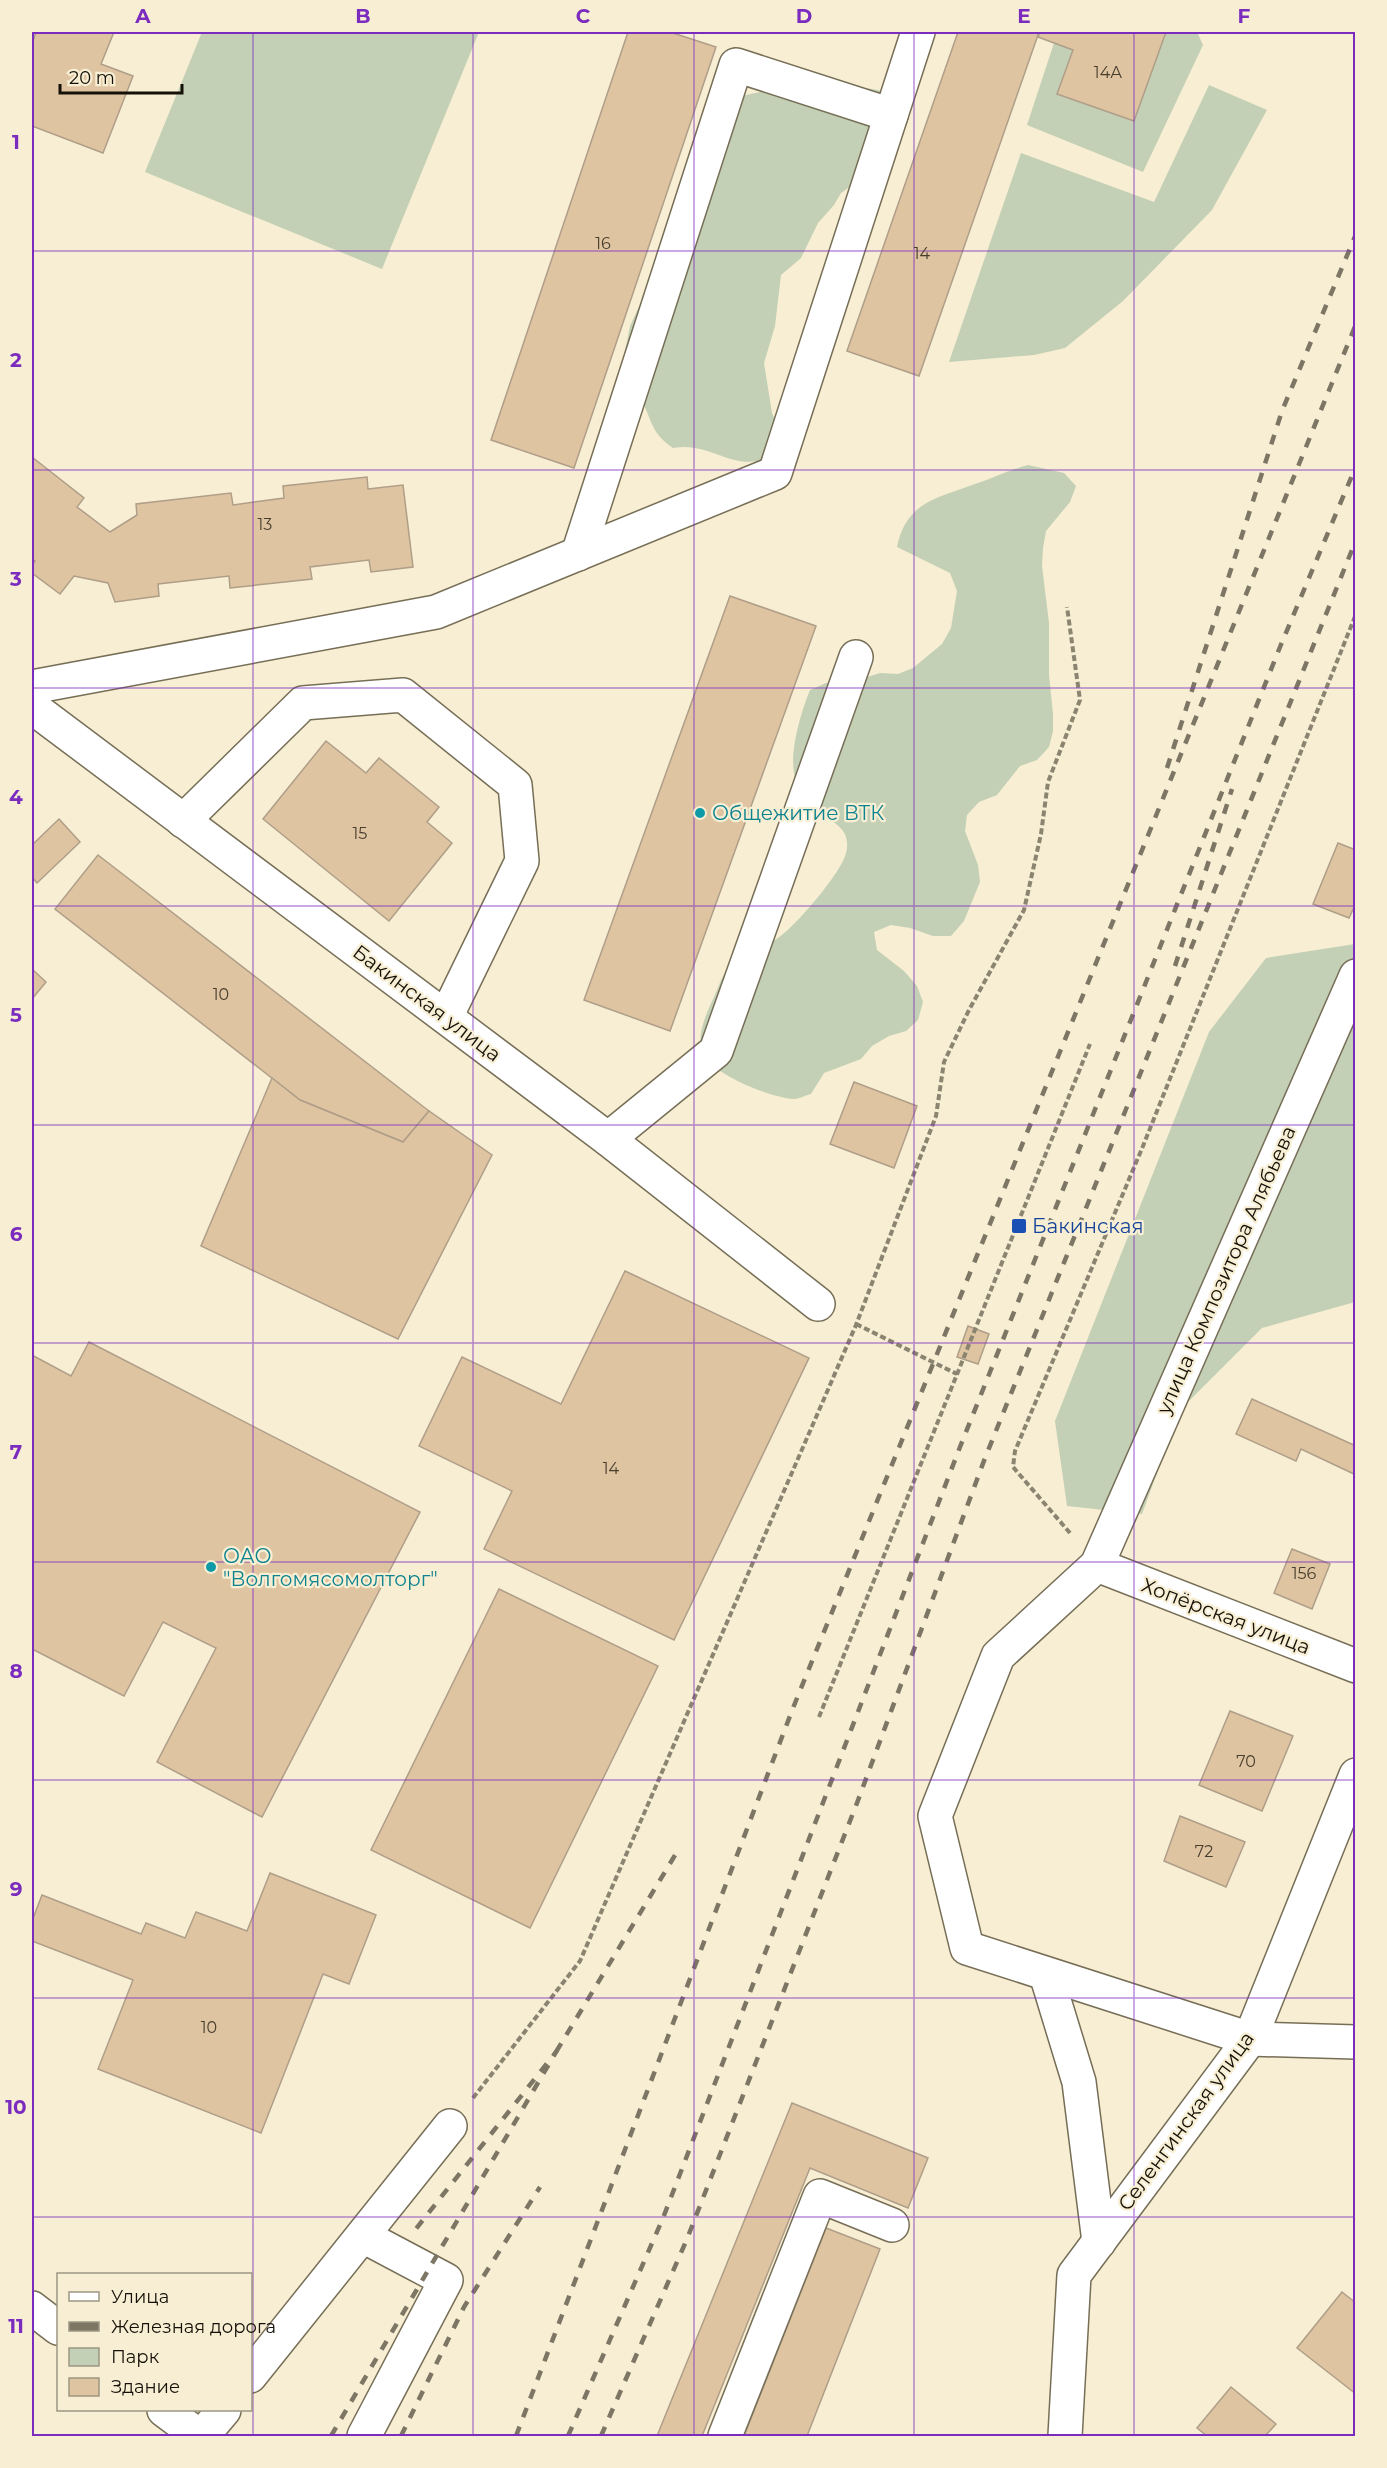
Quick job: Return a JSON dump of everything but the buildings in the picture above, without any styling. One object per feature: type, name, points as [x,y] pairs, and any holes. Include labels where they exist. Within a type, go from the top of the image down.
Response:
[{"type":"street","points":[[32,687],[436,612],[775,473],[918,32]]},
{"type":"street","points":[[578,554],[736,65],[891,115]]},
{"type":"street","points":[[608,1139],[716,1051],[856,657]]},
{"type":"street","points":[[183,821],[303,703],[403,695],[515,785],[522,861],[446,1017]]},
{"type":"street","name":"Бакинская улица","points":[[32,707],[608,1139],[818,1304]]},
{"type":"street","name":"улица Композитора Алябьева","points":[[1097,1565],[1356,975]]},
{"type":"street","points":[[1097,1565],[998,1656],[935,1816],[967,1948],[1250,2039],[1356,2042]]},
{"type":"street","name":"Хопёрская улица","points":[[1097,1565],[1356,1666]]},
{"type":"street","name":"Селенгинская улица","points":[[1065,2436],[1074,2275],[1250,2039],[1356,1775]]},
{"type":"street","points":[[1046,1974],[1079,2082],[1099,2242]]},
{"type":"street","points":[[252,2374],[450,2126]]},
{"type":"street","points":[[725,2436],[820,2196],[892,2224]]},
{"type":"street","points":[[363,2236],[446,2280],[364,2436]]},
{"type":"street","points":[[32,2308],[57,2327]]},
{"type":"street","points":[[167,2411],[201,2436],[222,2411]]},
{"type":"path","points":[[450,2126],[580,1961],[856,1325],[936,1116],[944,1062],[969,1010],[1024,910],[1041,834],[1047,782],[1080,700],[1067,607]]},
{"type":"path","points":[[1097,1565],[1013,1467],[1016,1451],[1143,1146],[1356,614]]},
{"type":"path","points":[[819,1717],[1090,1044]]},
{"type":"path","points":[[856,1325],[957,1374]]},
{"type":"green space","points":[[202,32],[479,32],[382,269],[145,172]]},
{"type":"green space","points":[[1166,32],[1197,32],[1203,45],[1143,172],[1027,125],[1054,43],[1073,50],[1133,121]]},
{"type":"green space","points":[[1209,85],[1267,110],[1212,210],[1123,301],[1065,348],[1034,355],[949,362],[1021,153],[1154,202]]},
{"type":"green space","points":[[865,88],[889,95],[863,182],[841,193],[818,223],[801,258],[781,275],[775,326],[764,363],[772,413],[777,424],[765,459],[753,462],[742,461],[698,448],[673,448],[654,429],[642,400],[622,366],[630,326],[736,97],[760,92],[838,96]]},
{"type":"green space","points":[[1028,465],[1064,473],[1076,486],[1070,502],[1046,531],[1043,548],[1042,566],[1049,623],[1049,675],[1053,714],[1053,731],[1049,747],[1037,760],[1020,766],[997,795],[979,802],[967,815],[965,831],[978,865],[980,882],[964,921],[951,936],[933,936],[910,928],[891,925],[874,932],[877,950],[904,971],[917,986],[923,1002],[918,1020],[906,1031],[889,1036],[872,1046],[861,1059],[824,1073],[811,1094],[789,1099],[746,1085],[717,1068],[702,1051],[700,1040],[706,1014],[728,969],[736,961],[786,932],[817,899],[843,862],[846,853],[844,833],[810,802],[797,783],[794,773],[796,736],[810,690],[826,683],[864,678],[880,673],[898,674],[913,668],[942,644],[951,628],[957,591],[950,573],[897,547],[901,532],[916,511],[936,498]]},
{"type":"green space","points":[[1355,944],[1355,1302],[1262,1328],[1180,1410],[1142,1514],[1067,1506],[1055,1421],[1209,1032],[1266,958]]},
{"type":"railway","points":[[1167,768],[1282,411],[1356,234]]},
{"type":"railway","points":[[516,2436],[793,1708],[1356,324]]},
{"type":"railway","points":[[568,2436],[663,2218],[960,1447],[1280,647],[1356,466]]},
{"type":"railway","points":[[601,2436],[687,2239],[857,1803],[985,1458],[1356,540]]},
{"type":"railway","points":[[1175,966],[1232,789]]},
{"type":"railway","points":[[556,2052],[680,1847]]},
{"type":"railway","points":[[331,2436],[556,2052],[415,2230]]},
{"type":"railway","points":[[401,2436],[464,2307],[540,2187]]},
{"type":"place","name":"Общежитие ВТК","points":[[700,813]]},
{"type":"place","name":"Бакинская","points":[[1019,1226]]},
{"type":"place","name":"ОАО \"Волгомясомолторг\"","points":[[211,1567]]}]
